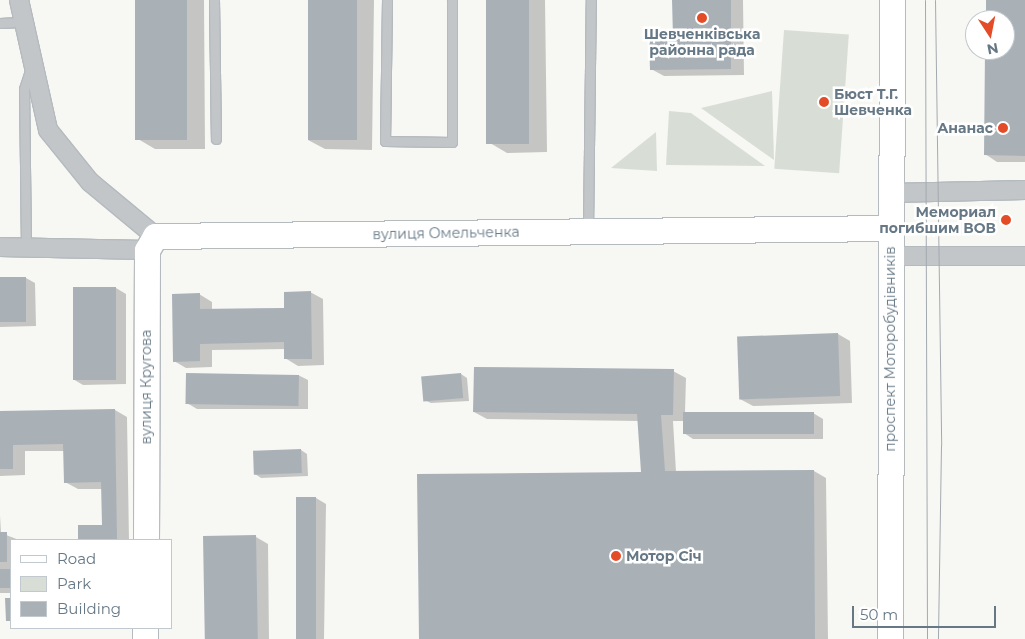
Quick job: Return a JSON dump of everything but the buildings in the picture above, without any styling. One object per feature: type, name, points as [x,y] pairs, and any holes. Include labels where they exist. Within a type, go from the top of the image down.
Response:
[{"type":"street","points":[[19,0],[21,22],[48,130],[90,182],[151,243]]},
{"type":"street","name":"проспект Моторобудівників","points":[[890,639],[889,193],[892,0]]},
{"type":"street","points":[[889,193],[1025,190]]},
{"type":"street","name":"вулиця Омельченка","points":[[151,243],[588,232],[889,228]]},
{"type":"street","points":[[0,247],[26,248],[151,243]]},
{"type":"street","name":"вулиця Кругова","points":[[146,539],[151,243]]},
{"type":"street","points":[[890,256],[1025,256]]},
{"type":"lane","points":[[214,0],[216,139]]},
{"type":"lane","points":[[386,0],[385,141],[452,142],[452,0]]},
{"type":"lane","points":[[588,232],[591,0]]},
{"type":"lane","points":[[0,23],[21,22]]},
{"type":"lane","points":[[26,248],[24,89],[32,65]]},
{"type":"green space","points":[[784,30],[849,35],[839,173],[774,169]]},
{"type":"green space","points":[[772,91],[774,160],[701,108]]},
{"type":"green space","points":[[669,111],[691,113],[765,166],[666,165]]},
{"type":"green space","points":[[656,132],[657,171],[611,168]]},
{"type":"tram line","points":[[925,0],[927,639]]},
{"type":"tram line","points":[[935,0],[941,445],[938,639]]},
{"type":"place","name":"Шевченківська районна рада","points":[[702,18]]},
{"type":"place","name":"Бюст Т.Г. Шевченка","points":[[824,102]]},
{"type":"place","name":"Ананас","points":[[1003,128]]},
{"type":"place","name":"Мемориал погибшим ВОВ","points":[[1006,220]]},
{"type":"place","name":"Мотор Січ","points":[[616,556]]}]
